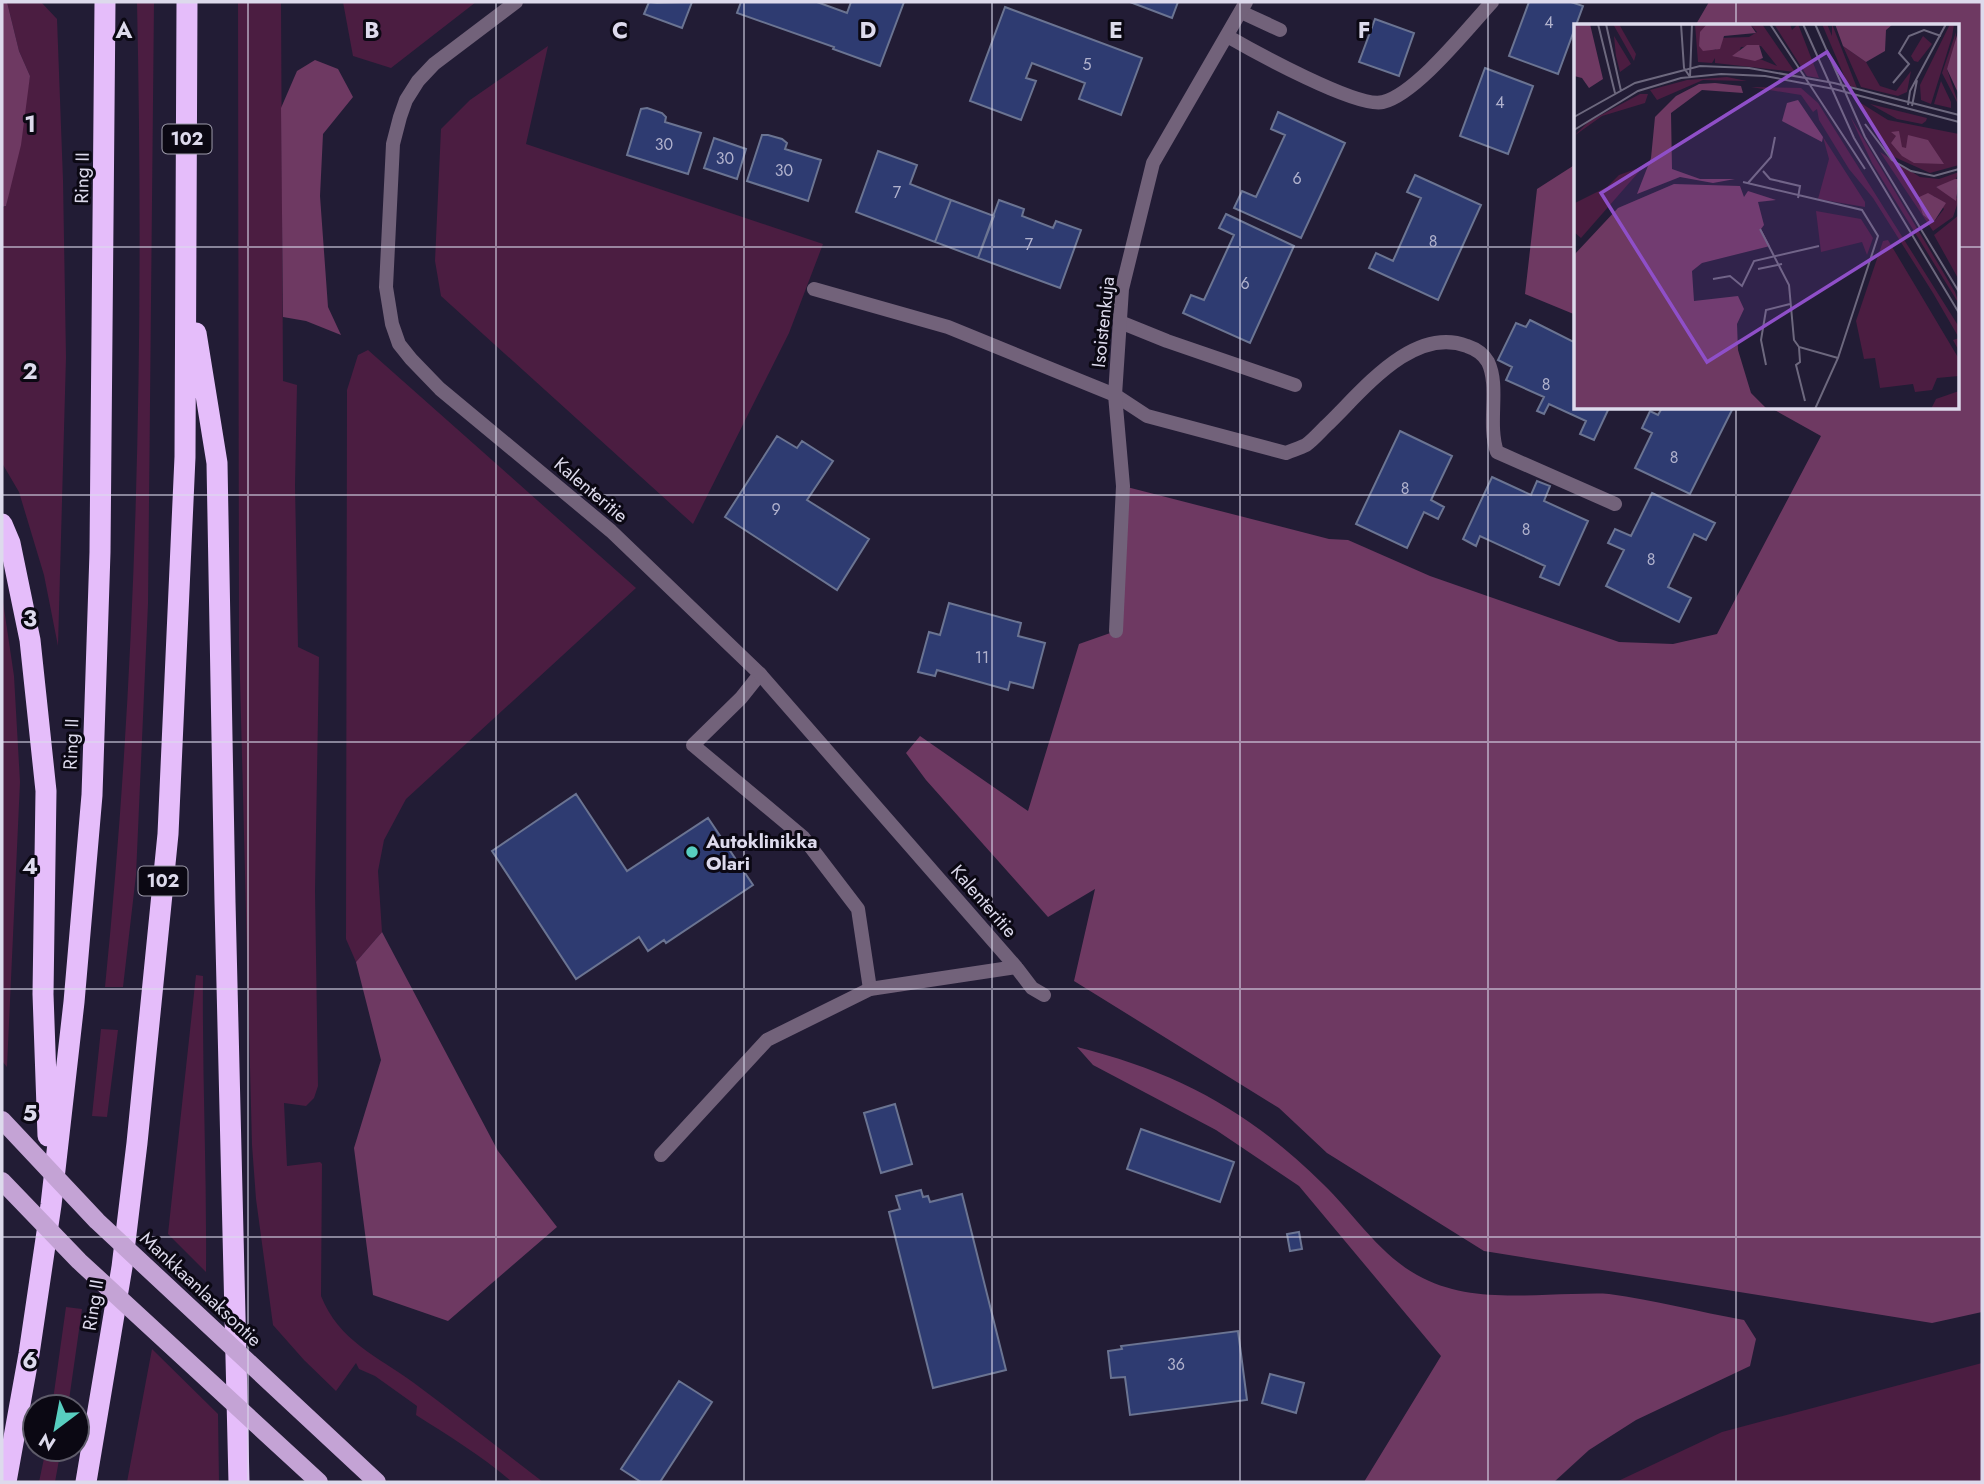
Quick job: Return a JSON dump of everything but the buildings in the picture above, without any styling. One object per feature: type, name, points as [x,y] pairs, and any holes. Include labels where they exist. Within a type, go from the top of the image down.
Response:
[{"type":"highway","name":"Ring II","points":[[6,1482],[29,1354],[51,1205],[74,1002],[92,795],[100,552],[105,2]]},
{"type":"highway","name":"Ring II","points":[[86,1482],[124,1254],[167,834],[185,457],[187,2]]},
{"type":"highway","points":[[187,276],[217,463],[239,1482]]},
{"type":"highway","points":[[2,524],[10,543],[30,640],[46,791],[43,994],[51,1205]]},
{"type":"main road","name":"Mankkaanlaaksontie","points":[[2,1120],[97,1221],[377,1482]]},
{"type":"main road","points":[[2,1181],[79,1261],[319,1482]]},
{"type":"street","name":"Kalenteritie","points":[[516,2],[434,64],[418,81],[406,100],[393,144],[386,286],[392,324],[405,351],[440,388],[611,531],[760,674],[1032,988],[1044,995]]},
{"type":"street","points":[[1227,36],[1261,56],[1320,83],[1356,98],[1380,103],[1400,96],[1492,2]]},
{"type":"street","points":[[1243,7],[1280,30]]},
{"type":"street","name":"Isoistenkuja","points":[[1116,631],[1123,486],[1115,395],[1122,289],[1153,163],[1243,7]]},
{"type":"street","points":[[814,289],[948,327],[1115,395],[1147,416],[1286,453],[1307,444],[1366,385],[1399,359],[1425,344],[1460,343],[1478,350],[1487,361],[1493,381],[1492,438],[1497,452],[1615,504]]},
{"type":"street","points":[[1120,322],[1295,385]]},
{"type":"street","points":[[760,674],[741,698],[694,745],[803,837],[858,909],[870,989]]},
{"type":"street","points":[[661,1155],[767,1040],[870,989],[1016,967]]},
{"type":"shaded area","points":[[2,2],[7,2],[19,51],[30,76],[21,145],[6,206],[2,207]]},
{"type":"shaded area","points":[[7,2],[41,2],[57,19],[66,357],[58,646],[44,575],[19,492],[2,463],[2,208],[6,206],[30,76],[19,51]]},
{"type":"shaded area","points":[[137,2],[154,2],[148,604],[136,875],[123,987],[105,987],[125,741],[136,495],[140,248]]},
{"type":"shaded area","points":[[238,2],[281,2],[283,381],[297,385],[295,485],[298,647],[319,657],[315,891],[318,1086],[314,1098],[306,1106],[284,1103],[287,1166],[320,1162],[322,1164],[321,1296],[338,1325],[360,1346],[414,1383],[543,1482],[512,1482],[477,1455],[416,1415],[417,1406],[375,1376],[359,1369],[356,1363],[336,1391],[273,1325],[256,1199],[252,1145],[239,640]]},
{"type":"shaded area","points":[[343,2],[476,2],[391,68],[353,56]]},
{"type":"shaded area","points":[[1709,2],[1982,2],[1982,1312],[1932,1323],[1484,1251],[1327,1153],[1279,1108],[1074,981],[1095,889],[1048,917],[926,780],[906,753],[920,736],[1028,811],[1079,644],[1116,631],[1123,486],[1329,539],[1348,540],[1430,576],[1619,642],[1673,644],[1717,634],[1821,436],[1775,410],[1960,410],[1960,24],[1696,24]]},
{"type":"shaded area","points":[[548,46],[526,144],[823,244],[789,333],[693,524],[441,296],[435,261],[441,129],[470,100]]},
{"type":"shaded area","points":[[315,60],[338,69],[353,97],[323,134],[320,196],[328,307],[341,335],[306,321],[283,317],[281,108],[297,71]]},
{"type":"shaded area","points":[[1574,165],[1574,314],[1525,294],[1537,189]]},
{"type":"shaded area","points":[[368,350],[636,588],[406,799],[384,840],[378,871],[382,932],[356,962],[346,939],[347,390],[358,355]]},
{"type":"shaded area","points":[[2,595],[14,676],[20,782],[7,1067],[2,1061]]},
{"type":"shaded area","points":[[382,932],[498,1151],[557,1227],[448,1321],[373,1295],[354,1148],[381,1060],[356,962]]},
{"type":"shaded area","points":[[196,975],[203,976],[206,1272],[168,1234]]},
{"type":"shaded area","points":[[101,1029],[118,1030],[107,1117],[92,1116]]},
{"type":"shaded area","points":[[1077,1047],[1113,1057],[1179,1082],[1239,1115],[1295,1158],[1323,1184],[1390,1256],[1435,1284],[1454,1290],[1493,1295],[1609,1294],[1744,1320],[1756,1339],[1750,1366],[1636,1420],[1589,1450],[1554,1482],[1364,1482],[1441,1356],[1299,1186],[1216,1130],[1093,1065]]},
{"type":"shaded area","points":[[66,1307],[82,1309],[70,1393],[54,1393]]},
{"type":"shaded area","points":[[152,1349],[218,1414],[219,1482],[127,1482]]},
{"type":"shaded area","points":[[1982,1363],[1982,1482],[1616,1482],[1722,1432]]},
{"type":"shaded area","points":[[43,1463],[58,1463],[55,1482],[39,1482]]},
{"type":"place","name":"Autoklinikka Olari","points":[[692,852]]}]
